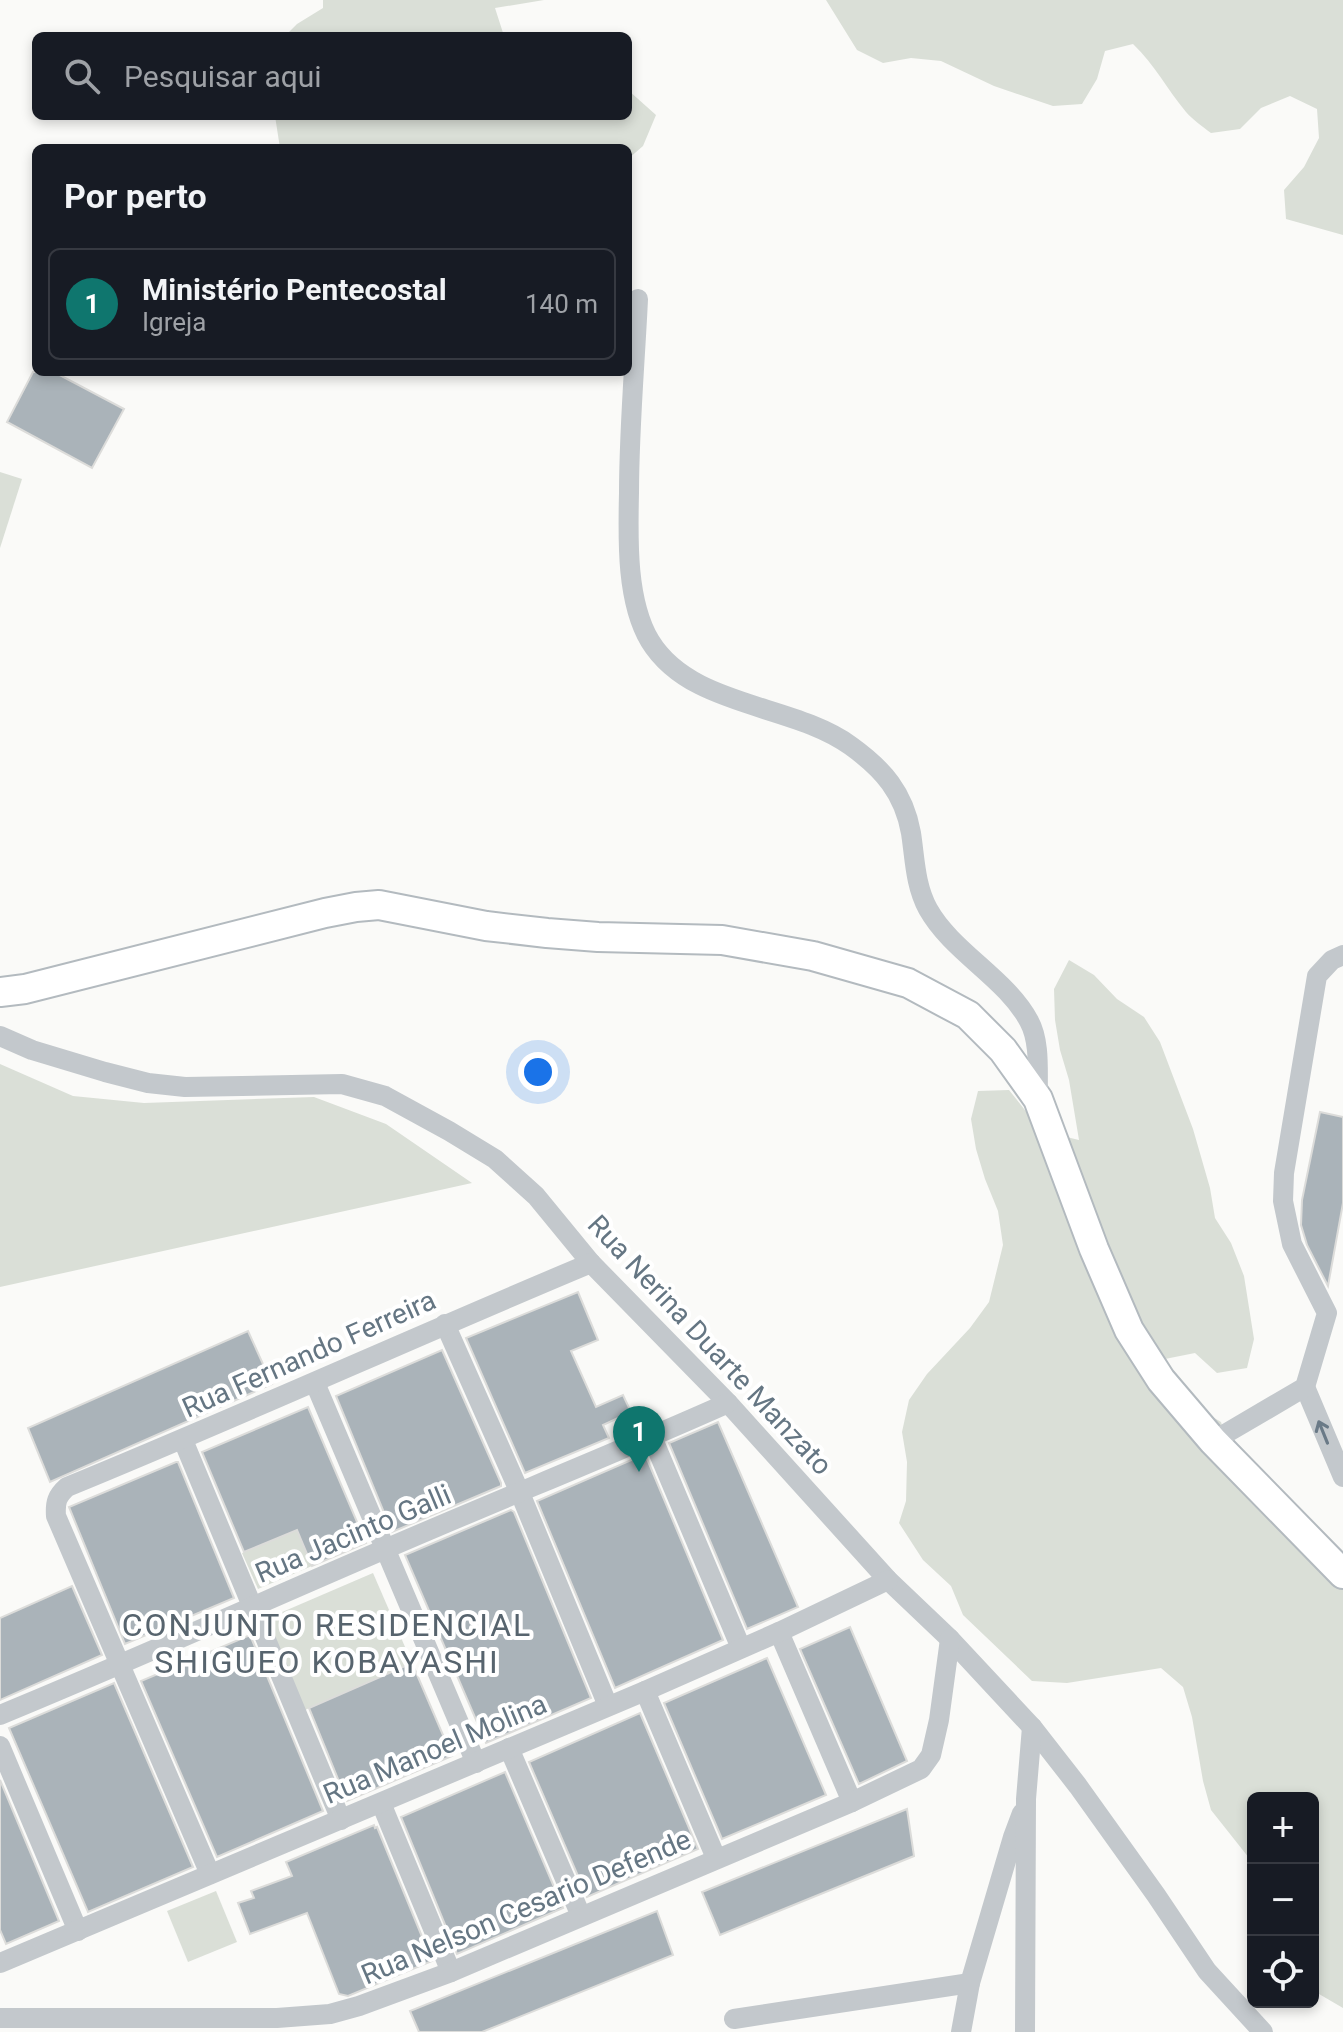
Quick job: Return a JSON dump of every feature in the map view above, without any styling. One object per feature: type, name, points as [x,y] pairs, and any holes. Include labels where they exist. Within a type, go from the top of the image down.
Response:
[{"type":"street","points":[[638,299],[628,526],[634,594],[649,639],[662,658],[679,673],[745,703],[822,728],[849,744],[889,779],[902,803],[910,830],[919,889],[929,911],[943,931],[1014,1000],[1030,1021],[1035,1037],[1038,1099]]},
{"type":"street","points":[[0,992],[25,989],[279,924],[379,905],[486,926],[547,933],[722,940],[813,956],[908,983],[968,1015],[1003,1050],[1038,1099],[1094,1249],[1129,1330],[1161,1380],[1213,1441],[1343,1574]]},
{"type":"street","points":[[1213,1441],[1305,1387],[1335,1311],[1292,1244],[1283,1201],[1284,1173],[1317,976],[1332,960],[1343,955]]},
{"type":"street","name":"Rua Nerina Duarte Manzato","points":[[0,1036],[32,1050],[148,1083],[185,1087],[342,1084],[385,1096],[495,1159],[536,1196],[591,1263],[728,1403],[888,1580],[950,1639],[1032,1727],[1078,1786],[1207,1971],[1263,2032]]},
{"type":"street","name":"Rua Fernando Ferreira","points":[[122,1665],[56,1516],[55,1503],[67,1487],[591,1263]]},
{"type":"street","points":[[445,1324],[520,1493],[608,1706]]},
{"type":"street","points":[[315,1383],[476,1763]]},
{"type":"street","points":[[1305,1387],[1343,1477]]},
{"type":"street","name":"Rua Jacinto Galli","points":[[0,1715],[728,1403]]},
{"type":"street","points":[[652,1437],[741,1648]]},
{"type":"street","points":[[183,1440],[341,1820]]},
{"type":"street","name":"Rua Manoel Molina","points":[[0,1963],[645,1691],[888,1580]]},
{"type":"street","points":[[779,1632],[852,1802]]},
{"type":"street","name":"Rua Nelson Cesario Defende","points":[[0,2018],[277,2018],[330,2014],[451,1972],[852,1802],[921,1769],[931,1755],[939,1720],[950,1639]]},
{"type":"street","points":[[122,1665],[210,1874]]},
{"type":"street","points":[[645,1691],[716,1858]]},
{"type":"street","points":[[1025,2032],[1026,1799],[1032,1727]]},
{"type":"street","points":[[0,1746],[78,1931]]},
{"type":"street","points":[[509,1748],[581,1916]]},
{"type":"street","points":[[961,2032],[970,1983],[1026,1799]]},
{"type":"street","points":[[381,1803],[451,1972]]},
{"type":"street","points":[[734,2019],[970,1983]]},
{"type":"shaded area","points":[[323,0],[544,0],[495,8],[503,32],[289,32],[323,8]]},
{"type":"shaded area","points":[[826,0],[1343,0],[1343,235],[1286,219],[1284,190],[1304,167],[1319,138],[1317,109],[1290,96],[1261,108],[1240,129],[1211,133],[1186,112],[1133,44],[1105,51],[1097,79],[1082,104],[1053,106],[994,86],[941,61],[911,58],[883,63],[857,50]]},
{"type":"shaded area","points":[[632,94],[656,115],[643,146],[632,156],[632,144],[279,144],[276,120],[632,120]]},
{"type":"shaded area","points":[[0,472],[22,479],[0,548]]},
{"type":"shaded area","points":[[1069,960],[1094,975],[1117,999],[1144,1017],[1160,1042],[1193,1129],[1215,1218],[1231,1243],[1244,1276],[1254,1339],[1247,1368],[1217,1373],[1195,1353],[1165,1359],[1196,1407],[1221,1422],[1230,1452],[1343,1578],[1343,2008],[1319,1994],[1319,1792],[1247,1792],[1247,1855],[1211,1810],[1183,1687],[1161,1668],[1067,1683],[1032,1681],[963,1615],[951,1586],[923,1560],[899,1523],[906,1501],[907,1462],[902,1432],[909,1400],[927,1374],[970,1328],[989,1302],[1003,1245],[998,1211],[976,1149],[971,1119],[978,1091],[1009,1090],[1028,1114],[1050,1133],[1079,1140],[1055,1020],[1054,989]]},
{"type":"shaded area","points":[[0,1064],[73,1096],[144,1103],[314,1097],[386,1124],[472,1183],[0,1287]]},
{"type":"shaded area","points":[[297,1530],[312,1566],[258,1589],[242,1553]]},
{"type":"shaded area","points":[[373,1573],[412,1663],[305,1710],[266,1619]]},
{"type":"shaded area","points":[[216,1891],[237,1942],[188,1962],[167,1911]]},
{"type":"building","points":[[32,374],[62,376],[124,409],[92,468],[7,422]]},
{"type":"building","points":[[1320,1112],[1343,1117],[1343,1203],[1328,1286],[1307,1245],[1301,1225],[1302,1200]]},
{"type":"building","points":[[578,1292],[598,1340],[571,1351],[596,1407],[623,1395],[631,1412],[603,1425],[609,1438],[525,1473],[466,1338]]},
{"type":"building","points":[[248,1331],[272,1384],[50,1482],[28,1428]]},
{"type":"building","points":[[442,1350],[501,1486],[392,1532],[336,1396]]},
{"type":"building","points":[[308,1407],[366,1543],[312,1566],[297,1530],[244,1552],[202,1452]]},
{"type":"building","points":[[718,1422],[798,1607],[747,1629],[669,1443]]},
{"type":"building","points":[[645,1454],[723,1640],[615,1688],[537,1501]]},
{"type":"building","points":[[176,1462],[234,1598],[125,1644],[69,1507]]},
{"type":"building","points":[[511,1510],[591,1698],[486,1743],[405,1555]]},
{"type":"building","points":[[72,1586],[102,1655],[0,1700],[0,1618]]},
{"type":"building","points":[[850,1627],[907,1761],[859,1784],[800,1649]]},
{"type":"building","points":[[250,1635],[323,1811],[217,1857],[141,1681]]},
{"type":"building","points":[[767,1658],[826,1795],[722,1839],[664,1703]]},
{"type":"building","points":[[412,1663],[452,1756],[347,1801],[309,1708]]},
{"type":"building","points":[[114,1683],[193,1867],[88,1912],[9,1728]]},
{"type":"building","points":[[640,1713],[698,1849],[587,1897],[529,1762]]},
{"type":"building","points":[[505,1772],[563,1908],[457,1954],[401,1817]]},
{"type":"building","points":[[0,1780],[59,1921],[6,1944],[0,1930]]},
{"type":"building","points":[[907,1809],[914,1856],[720,1935],[702,1892]]},
{"type":"building","points":[[374,1825],[432,1961],[348,1996],[339,1994],[307,1913],[250,1934],[238,1903],[254,1898],[251,1891],[292,1876],[286,1862]]},
{"type":"building","points":[[657,1911],[673,1955],[482,2032],[419,2032],[410,2011]]},
{"type":"place","name":"Ministério Pentecostal","points":[[639,1472]]},
{"type":"district","name":"CONJUNTO RESIDENCIAL SHIGUEO KOBAYASHI","points":[[327,1644]]}]
